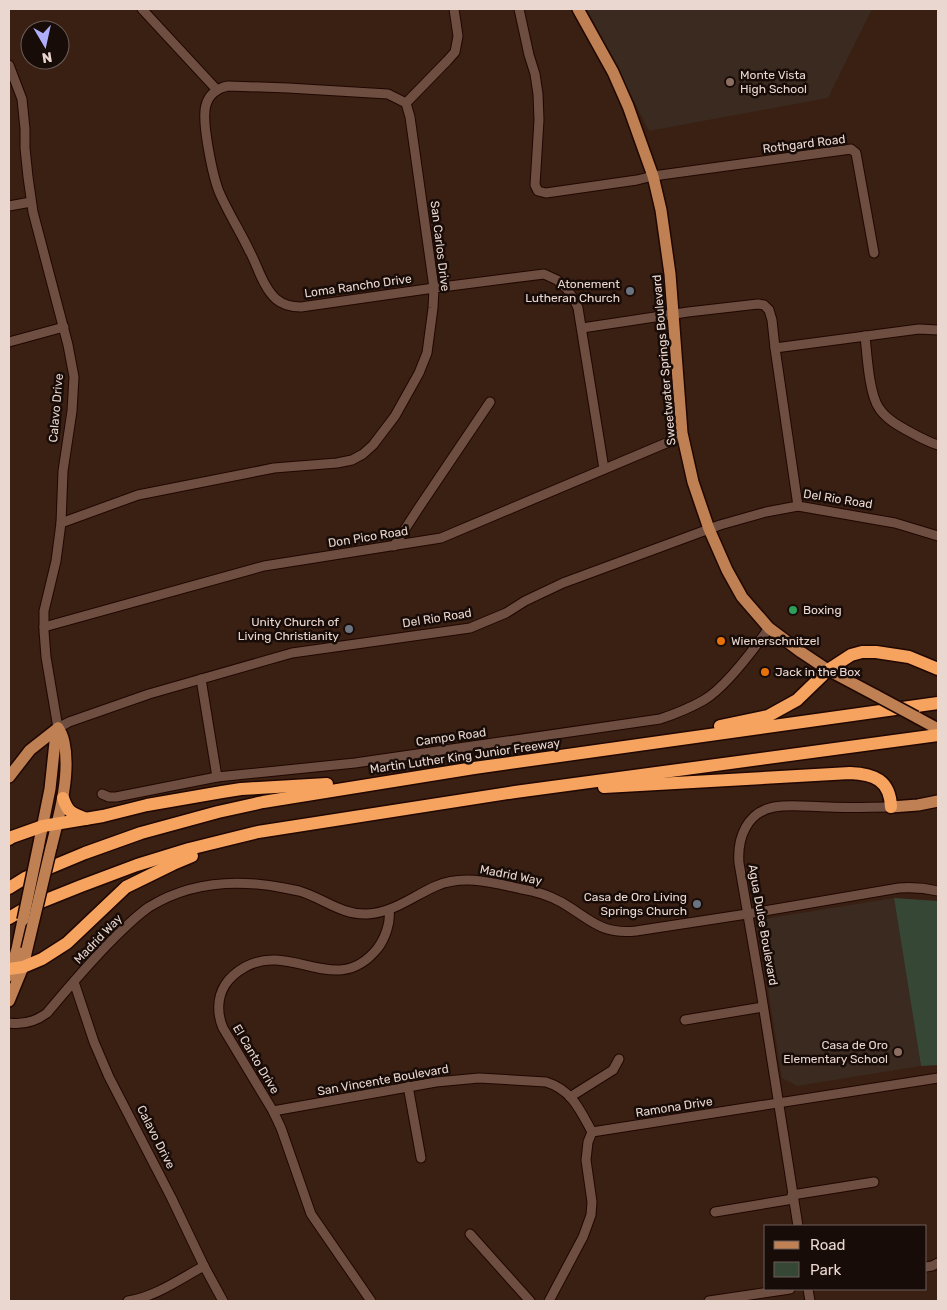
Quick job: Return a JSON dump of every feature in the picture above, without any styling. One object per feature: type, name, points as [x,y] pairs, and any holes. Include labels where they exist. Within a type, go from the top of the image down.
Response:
[{"type":"highway","points":[[546,758],[768,716],[797,700],[828,670],[851,655],[862,652],[876,652],[909,658],[938,669]]},
{"type":"highway","name":"Martin Luther King Junior Freeway","points":[[9,888],[25,878],[85,853],[141,833],[263,802],[374,783],[938,703]]},
{"type":"highway","points":[[9,918],[26,908],[137,865],[243,835],[515,792],[938,735]]},
{"type":"highway","points":[[515,792],[850,773],[872,776],[883,783],[888,790],[891,807]]},
{"type":"highway","points":[[9,839],[43,826],[103,816],[147,805],[241,789],[374,783]]},
{"type":"highway","points":[[63,798],[67,809],[72,814],[86,819]]},
{"type":"highway","points":[[13,970],[42,959],[67,943],[126,887],[173,864],[243,835]]},
{"type":"main road","name":"Sweetwater Springs Boulevard","points":[[578,9],[613,72],[628,106],[653,176],[661,210],[670,274],[682,433],[693,482],[709,529],[727,570],[742,597],[769,628],[828,670],[938,730]]},
{"type":"main road","name":"Del Rio Road","points":[[9,777],[30,750],[58,728]]},
{"type":"main road","name":"Calavo Drive","points":[[22,949],[51,848],[63,798],[66,756],[64,740],[58,728]]},
{"type":"main road","name":"Calavo Drive","points":[[22,949],[29,892],[50,789],[58,728]]},
{"type":"main road","name":"Agua Dulce Boulevard","points":[[891,807],[938,801]]},
{"type":"main road","points":[[9,1001],[13,970],[22,949]]},
{"type":"street","points":[[142,9],[217,90],[232,86],[388,94],[406,103],[454,52],[458,36],[454,9]]},
{"type":"street","name":"Rothgard Road","points":[[519,9],[538,94],[539,120],[535,182],[536,189],[540,192],[546,193],[653,176],[851,149],[856,153],[874,253]]},
{"type":"street","name":"Calavo Drive","points":[[9,66],[22,99],[31,202],[64,327],[73,364],[74,377],[72,411],[63,471],[62,523],[56,561],[44,611],[46,657],[58,728]]},
{"type":"street","name":"Loma Rancho Drive","points":[[217,90],[208,101],[205,110],[206,132],[213,172],[220,194],[268,288],[277,300],[288,306],[300,307],[544,274],[557,280],[572,295],[578,308],[604,469]]},
{"type":"street","name":"San Carlos Drive","points":[[62,523],[138,495],[274,468],[352,460],[363,454],[373,445],[395,416],[419,373],[427,353],[433,308],[434,288],[410,117],[406,103]]},
{"type":"street","points":[[9,206],[31,202]]},
{"type":"street","points":[[582,328],[673,314],[758,304],[764,305],[769,310],[772,320],[798,506]]},
{"type":"street","points":[[9,342],[64,327]]},
{"type":"street","points":[[775,348],[919,329],[938,330]]},
{"type":"street","points":[[865,336],[872,390],[880,410],[898,426],[938,445]]},
{"type":"street","points":[[394,546],[490,402]]},
{"type":"street","name":"Don Pico Road","points":[[44,627],[264,566],[440,538],[671,441],[682,433]]},
{"type":"street","name":"Del Rio Road","points":[[58,728],[69,722],[149,694],[292,653],[470,628],[506,613],[525,601],[563,583],[709,529],[766,512],[798,506],[895,523],[938,536]]},
{"type":"street","name":"Campo Road","points":[[102,794],[116,798],[217,777],[355,763],[660,719],[704,700],[724,684],[769,628]]},
{"type":"street","points":[[202,679],[217,777]]},
{"type":"street","name":"Agua Dulce Boulevard","points":[[798,1225],[738,850],[742,833],[749,821],[766,809],[779,806],[891,807]]},
{"type":"street","name":"Madrid Way","points":[[9,1023],[27,1023],[43,1016],[107,945],[129,924],[144,912],[171,896],[196,887],[230,883],[264,885],[300,891],[340,910],[368,914],[389,910],[436,886],[451,881],[479,880],[544,894],[560,901],[601,928],[619,932],[747,914],[898,888],[912,887],[938,891]]},
{"type":"street","name":"El Canto Drive","points":[[371,1301],[311,1214],[281,1128],[221,1024],[218,1013],[224,987],[242,969],[254,963],[265,960],[280,960],[332,971],[356,967],[371,956],[381,944],[390,916],[389,910]]},
{"type":"street","name":"Calavo Drive","points":[[74,982],[99,1054],[223,1301]]},
{"type":"street","points":[[685,1020],[763,1007]]},
{"type":"street","points":[[570,1096],[613,1070],[619,1059]]},
{"type":"street","name":"Ramona Drive","points":[[592,1132],[938,1078]]},
{"type":"street","name":"San Vincente Boulevard","points":[[273,1112],[436,1082],[472,1079],[546,1082],[556,1085],[570,1096],[592,1132]]},
{"type":"street","points":[[408,1086],[421,1158]]},
{"type":"street","points":[[549,1301],[584,1238],[592,1215],[586,1160],[588,1142],[592,1132]]},
{"type":"street","points":[[715,1212],[874,1182]]},
{"type":"street","points":[[470,1234],[530,1301]]},
{"type":"street","points":[[128,1301],[155,1293],[204,1266]]},
{"type":"street","points":[[709,1301],[783,1290]]},
{"type":"shaded area","name":"Monte Vista High School","points":[[587,9],[872,9],[828,98],[649,131]]},
{"type":"shaded area","points":[[894,898],[921,1066],[797,1086],[782,1078],[757,920]]},
{"type":"green space","points":[[894,898],[938,901],[938,1065],[921,1066]]},
{"type":"place","name":"Monte Vista High School","points":[[730,82]]},
{"type":"place","name":"Atonement Lutheran Church","points":[[630,291]]},
{"type":"place","name":"Boxing","points":[[793,610]]},
{"type":"place","name":"Unity Church of Living Christianity","points":[[349,629]]},
{"type":"place","name":"Wienerschnitzel","points":[[721,641]]},
{"type":"place","name":"Jack in the Box","points":[[765,672]]},
{"type":"place","name":"Casa de Oro Living Springs Church","points":[[697,904]]},
{"type":"place","name":"Casa de Oro Elementary School","points":[[898,1052]]}]
